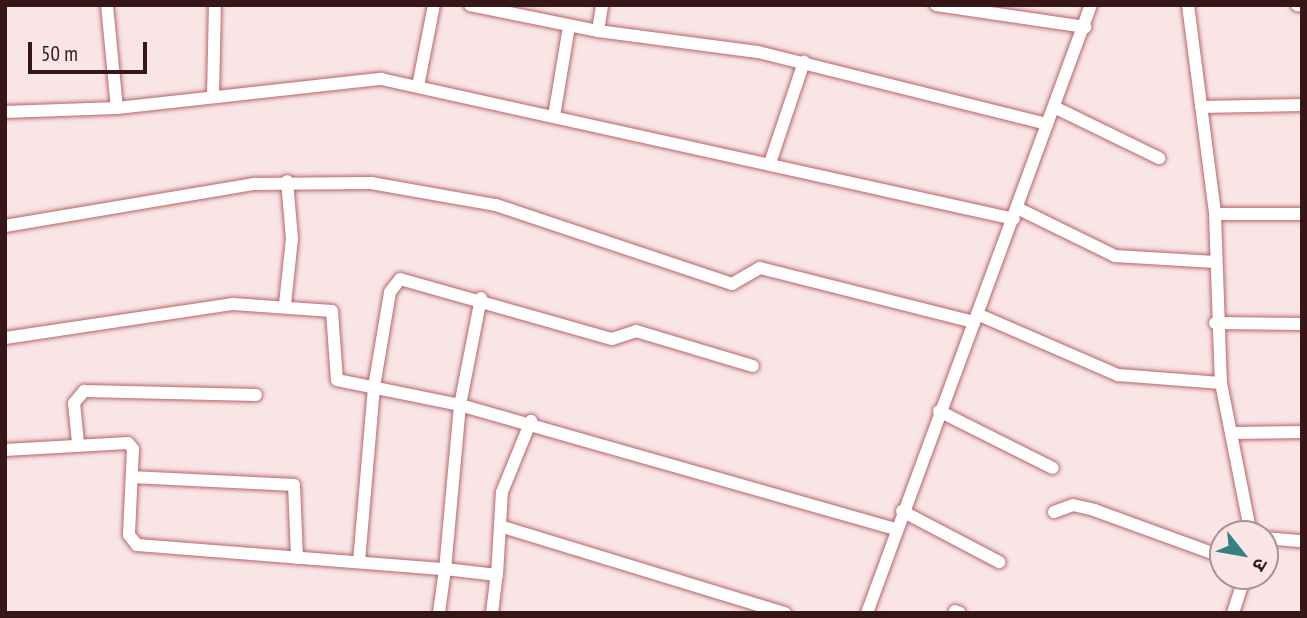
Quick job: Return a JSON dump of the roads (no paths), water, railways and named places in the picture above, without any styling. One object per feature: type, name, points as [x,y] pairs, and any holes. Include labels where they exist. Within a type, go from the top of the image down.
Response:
[{"type":"street","points":[[107,5],[117,108]]},
{"type":"street","points":[[213,97],[215,5]]},
{"type":"street","points":[[418,86],[434,5]]},
{"type":"street","points":[[470,5],[531,11],[569,26],[804,62],[1047,124]]},
{"type":"street","points":[[598,31],[603,5]]},
{"type":"street","points":[[936,5],[1084,27]]},
{"type":"street","points":[[867,613],[895,529],[1016,214],[1091,5]]},
{"type":"street","points":[[1188,5],[1215,214],[1215,323],[1221,383],[1248,520]]},
{"type":"street","points":[[554,116],[569,26]]},
{"type":"street","points":[[770,163],[804,62]]},
{"type":"street","points":[[5,112],[117,108],[353,78],[418,86],[1016,214],[1115,256],[1215,262]]},
{"type":"street","points":[[1201,107],[1302,105]]},
{"type":"street","points":[[1054,107],[1159,158]]},
{"type":"street","points":[[285,304],[292,239],[286,181]]},
{"type":"street","points":[[5,226],[286,181],[371,183],[471,199],[732,284],[760,268],[976,318],[1118,375],[1221,383]]},
{"type":"street","points":[[1215,214],[1302,214]]},
{"type":"street","points":[[359,562],[374,387],[396,282],[481,298],[612,339],[636,331],[753,366]]},
{"type":"street","points":[[439,613],[460,405],[481,298]]},
{"type":"street","points":[[5,338],[186,309],[285,304],[332,311],[335,377],[531,421],[895,529]]},
{"type":"street","points":[[1215,323],[1302,324]]},
{"type":"street","points":[[78,443],[74,403],[84,391],[256,395]]},
{"type":"street","points":[[939,411],[1053,468]]},
{"type":"street","points":[[492,613],[503,527],[502,492],[531,421]]},
{"type":"street","points":[[1231,433],[1302,432]]},
{"type":"street","points":[[5,450],[78,443],[128,443],[132,477],[129,535],[137,545],[497,575]]},
{"type":"street","points":[[132,477],[294,485],[297,558]]},
{"type":"street","points":[[1054,512],[1073,505],[1094,510],[1209,552]]},
{"type":"street","points":[[902,511],[999,562]]},
{"type":"street","points":[[503,527],[785,613]]},
{"type":"street","points":[[1279,539],[1302,541]]},
{"type":"street","points":[[1233,613],[1240,590]]}]
